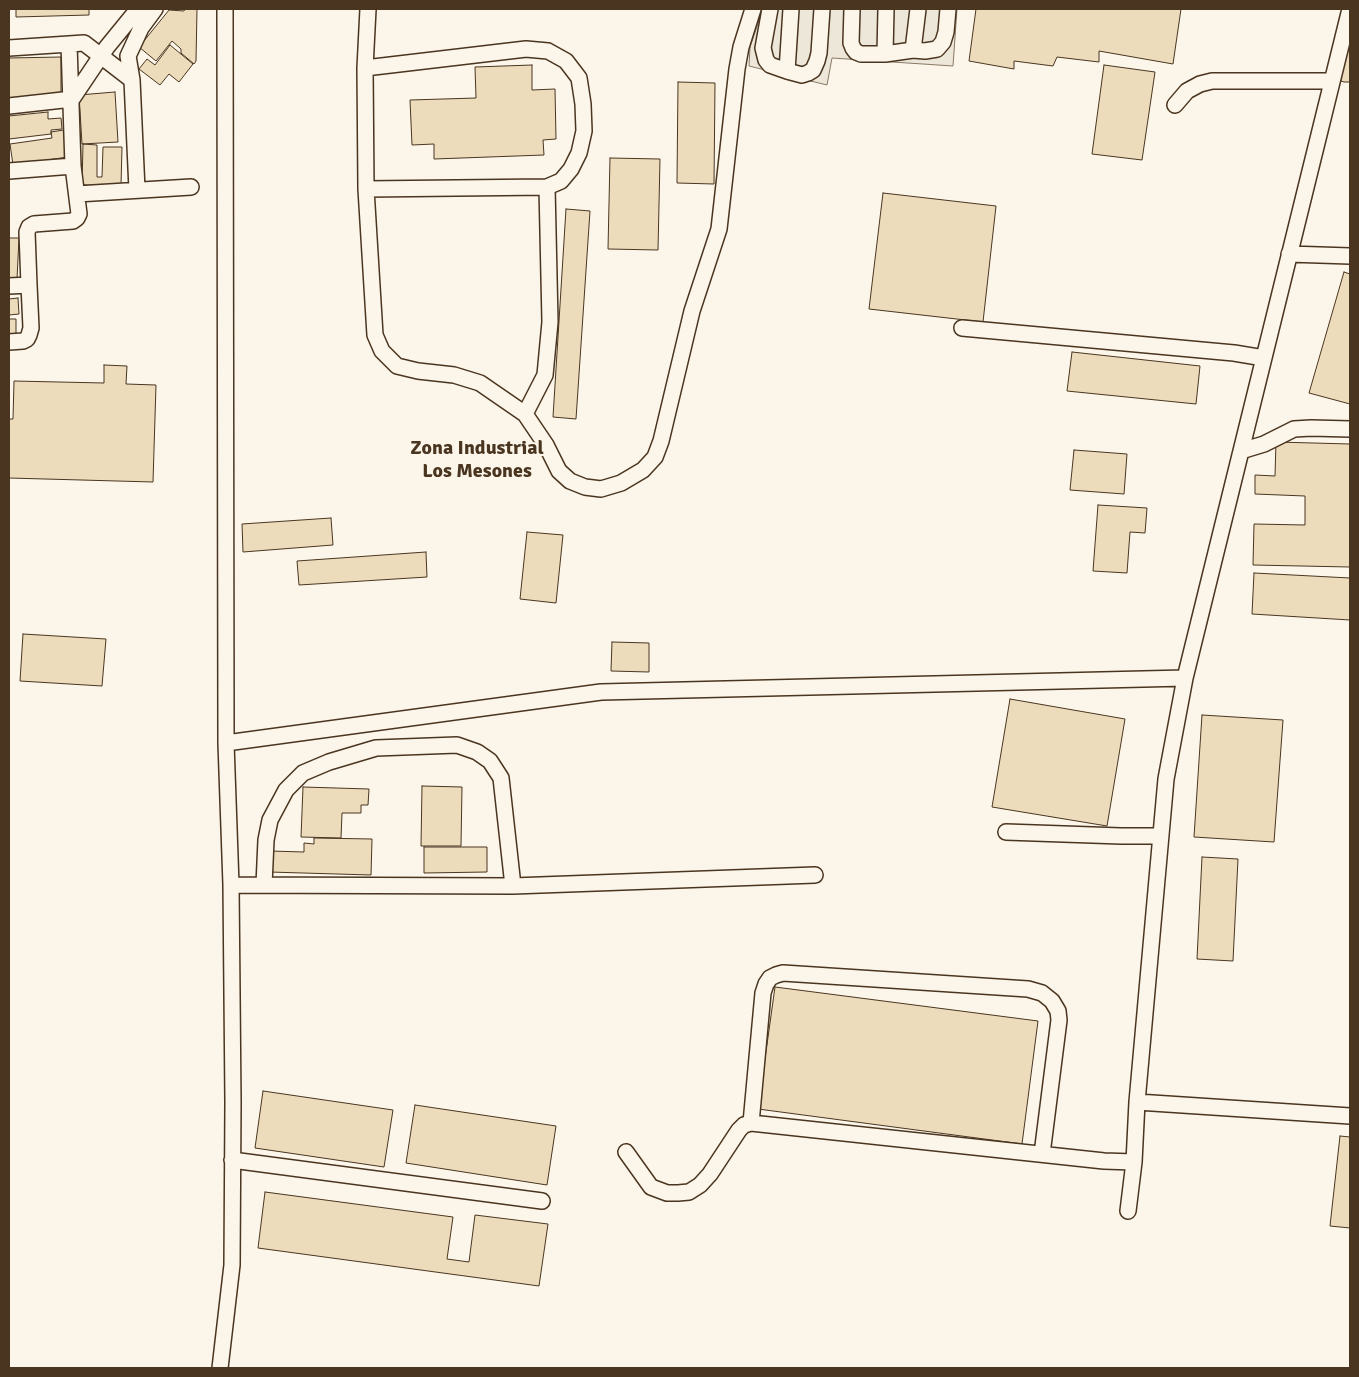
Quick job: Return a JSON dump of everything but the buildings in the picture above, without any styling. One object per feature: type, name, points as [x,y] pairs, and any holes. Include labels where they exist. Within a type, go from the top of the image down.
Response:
[{"type":"street","points":[[72,100],[104,52],[138,9]]},
{"type":"street","points":[[137,190],[132,80],[128,56],[141,28],[155,9]]},
{"type":"street","points":[[220,1368],[232,1265],[231,885],[226,743],[225,9]]},
{"type":"street","points":[[368,9],[365,68],[366,189],[375,335],[382,351],[397,366],[418,371],[454,374],[480,384],[525,414],[546,445],[559,471],[570,481],[585,487],[601,489],[621,482],[643,470],[654,457],[661,441],[692,311],[719,229],[737,69],[741,47],[753,9]]},
{"type":"street","points":[[770,9],[763,48],[766,60],[770,65],[802,75],[808,74],[813,70],[817,61],[822,9]]},
{"type":"street","points":[[787,71],[791,9]]},
{"type":"street","points":[[852,9],[851,43],[856,52],[861,54],[885,54],[937,49],[943,42],[946,32],[948,9]]},
{"type":"street","points":[[885,54],[886,9]]},
{"type":"street","points":[[913,50],[918,9]]},
{"type":"street","points":[[1128,1211],[1134,1162],[1137,1102],[1166,779],[1185,678],[1350,9]]},
{"type":"street","points":[[9,342],[23,341],[27,338],[31,328],[27,232],[29,227],[34,224],[73,221],[79,214],[74,166],[69,44]]},
{"type":"street","points":[[9,48],[84,44],[104,52],[128,56]]},
{"type":"street","points":[[365,68],[526,49],[548,51],[566,61],[578,78],[583,104],[584,131],[580,152],[571,169],[561,181],[547,188],[366,189]]},
{"type":"street","points":[[104,52],[132,80]]},
{"type":"street","points":[[1175,105],[1187,91],[1212,80],[1332,81]]},
{"type":"street","points":[[9,106],[72,100]]},
{"type":"street","points":[[9,171],[74,166]]},
{"type":"street","points":[[77,194],[191,187]]},
{"type":"street","points":[[525,414],[545,375],[550,322],[547,188]]},
{"type":"street","points":[[1290,254],[1350,256]]},
{"type":"street","points":[[9,286],[30,285]]},
{"type":"street","points":[[962,328],[1234,353],[1264,358]]},
{"type":"street","points":[[1241,451],[1264,444],[1294,430],[1311,428],[1350,429]]},
{"type":"street","points":[[226,743],[601,692],[1185,678]]},
{"type":"street","points":[[264,885],[266,840],[270,820],[286,790],[304,773],[329,762],[376,748],[457,745],[478,752],[490,761],[501,778],[513,886]]},
{"type":"street","points":[[1006,832],[1161,836]]},
{"type":"street","points":[[231,885],[513,886],[815,875]]},
{"type":"street","points":[[751,1123],[763,993],[770,978],[776,975],[783,973],[1028,989],[1042,993],[1052,1000],[1058,1011],[1059,1020],[1042,1154]]},
{"type":"street","points":[[1137,1102],[1350,1116]]},
{"type":"street","points":[[626,1152],[651,1187],[667,1193],[689,1192],[700,1185],[710,1174],[739,1130],[744,1125],[751,1123],[1104,1161],[1134,1162]]},
{"type":"street","points":[[232,1160],[542,1201]]},
{"type":"shaded area","points":[[763,9],[957,9],[953,66],[832,58],[827,85],[749,66],[750,47]]},
{"type":"district","name":"Zona Industrial Los Mesones","points":[[477,460]]}]
